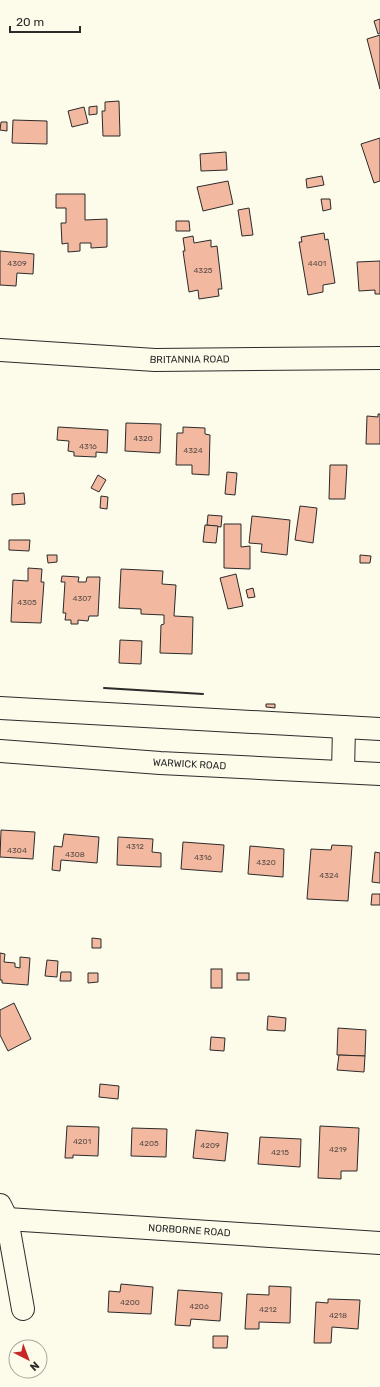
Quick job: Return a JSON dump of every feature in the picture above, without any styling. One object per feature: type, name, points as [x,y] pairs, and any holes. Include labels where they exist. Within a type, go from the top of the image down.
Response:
[{"type":"street","name":"BRITANNIA ROAD","points":[[0,350],[155,360],[380,358]]},
{"type":"street","points":[[0,708],[380,729]]},
{"type":"street","points":[[343,772],[344,727]]},
{"type":"street","name":"WARWICK ROAD","points":[[0,751],[160,763],[380,774]]},
{"type":"street","points":[[2,1215],[23,1309]]},
{"type":"street","name":"NORBORNE ROAD","points":[[2,1215],[380,1243]]},
{"type":"building","points":[[380,19],[380,33],[378,34],[374,21]]},
{"type":"building","points":[[380,35],[380,89],[367,39]]},
{"type":"building","points":[[119,101],[120,136],[103,136],[102,111],[105,111],[105,102]]},
{"type":"building","points":[[97,106],[97,114],[89,115],[89,107]]},
{"type":"building","points":[[84,107],[88,123],[72,127],[68,111]]},
{"type":"building","points":[[13,120],[47,121],[47,144],[12,143]]},
{"type":"building","points":[[1,122],[7,122],[7,131],[0,130]]},
{"type":"building","points":[[380,138],[380,181],[374,183],[361,144]]},
{"type":"building","points":[[226,152],[227,170],[201,171],[200,154]]},
{"type":"building","points":[[322,176],[324,185],[307,188],[306,179]]},
{"type":"building","points":[[228,181],[233,204],[203,211],[197,187]]},
{"type":"building","points":[[56,194],[85,194],[85,220],[107,219],[107,247],[91,248],[91,243],[80,243],[80,251],[68,252],[68,243],[62,244],[61,223],[66,223],[66,208],[56,208]]},
{"type":"building","points":[[321,199],[330,199],[331,209],[323,211]]},
{"type":"building","points":[[249,208],[253,235],[242,236],[238,210]]},
{"type":"building","points":[[176,221],[189,221],[190,231],[176,231]]},
{"type":"building","points":[[324,233],[325,240],[328,239],[335,283],[323,285],[323,292],[308,295],[299,242],[302,242],[301,237]]},
{"type":"building","points":[[193,236],[194,243],[211,240],[211,247],[217,246],[222,289],[218,289],[219,296],[199,299],[198,290],[189,292],[183,251],[185,251],[183,238]]},
{"type":"building","points":[[0,251],[34,254],[33,274],[17,273],[16,286],[0,285]]},
{"type":"building","points":[[380,261],[380,294],[375,294],[375,290],[359,291],[357,262]]},
{"type":"building","points":[[378,414],[380,414],[380,444],[366,444],[367,416],[378,417]]},
{"type":"building","points":[[126,423],[161,424],[160,453],[125,451]]},
{"type":"building","points":[[58,427],[108,430],[107,453],[96,452],[96,457],[74,456],[74,452],[68,451],[69,441],[57,440]]},
{"type":"building","points":[[183,427],[205,428],[205,434],[210,435],[209,475],[192,474],[192,465],[176,465],[177,433],[183,433]]},
{"type":"building","points":[[330,465],[347,465],[345,499],[329,499]]},
{"type":"building","points":[[227,472],[237,473],[235,495],[225,494]]},
{"type":"building","points":[[98,475],[106,480],[99,492],[91,488]]},
{"type":"building","points":[[24,493],[25,504],[12,505],[12,494]]},
{"type":"building","points":[[101,496],[108,497],[107,509],[100,508]]},
{"type":"building","points":[[300,506],[317,508],[313,543],[295,540]]},
{"type":"building","points":[[208,515],[222,516],[221,527],[207,525]]},
{"type":"building","points":[[252,516],[290,520],[287,555],[261,552],[262,544],[249,543]]},
{"type":"building","points":[[224,524],[241,524],[241,547],[250,546],[250,569],[224,568]]},
{"type":"building","points":[[205,525],[218,526],[216,543],[203,542]]},
{"type":"building","points":[[9,540],[30,540],[29,551],[9,550]]},
{"type":"building","points":[[47,555],[57,555],[57,562],[48,563]]},
{"type":"building","points":[[360,555],[371,556],[370,563],[360,563]]},
{"type":"building","points":[[28,568],[42,569],[41,582],[44,582],[41,623],[11,622],[13,580],[28,581]]},
{"type":"building","points":[[121,569],[163,571],[162,584],[176,585],[174,616],[193,617],[192,654],[160,653],[161,625],[164,624],[164,615],[141,614],[141,609],[119,608]]},
{"type":"building","points":[[236,574],[243,606],[228,609],[220,578]]},
{"type":"building","points":[[62,576],[79,577],[78,582],[86,582],[87,577],[100,577],[98,616],[89,616],[88,621],[78,620],[78,624],[71,624],[71,620],[65,620],[66,613],[63,613],[65,582],[61,582]]},
{"type":"building","points":[[253,588],[255,597],[248,598],[246,590]]},
{"type":"building","points":[[120,640],[142,641],[141,664],[119,663]]},
{"type":"building","points":[[266,704],[275,704],[275,708],[266,707]]},
{"type":"building","points":[[1,830],[35,832],[33,859],[0,857]]},
{"type":"building","points":[[64,834],[99,837],[97,863],[61,860],[60,871],[52,870],[54,846],[62,847]]},
{"type":"building","points":[[118,837],[153,839],[152,852],[161,853],[161,867],[117,865]]},
{"type":"building","points":[[183,842],[224,845],[222,872],[181,869]]},
{"type":"building","points":[[332,845],[352,846],[348,901],[307,899],[311,849],[331,850]]},
{"type":"building","points":[[250,846],[284,849],[283,877],[248,874]]},
{"type":"building","points":[[375,852],[380,853],[380,883],[372,882]]},
{"type":"building","points":[[372,894],[380,894],[380,905],[371,905]]},
{"type":"building","points":[[92,938],[101,939],[101,948],[92,948]]},
{"type":"building","points":[[0,953],[5,954],[4,962],[15,963],[15,967],[20,968],[20,957],[30,958],[28,985],[2,983],[2,980],[0,980]]},
{"type":"building","points":[[47,960],[58,961],[57,977],[45,976]]},
{"type":"building","points":[[211,969],[222,969],[222,988],[211,988]]},
{"type":"building","points":[[61,972],[71,972],[71,981],[60,981]]},
{"type":"building","points":[[88,973],[98,973],[98,982],[88,983]]},
{"type":"building","points":[[237,973],[249,973],[249,980],[237,980]]},
{"type":"building","points":[[14,1003],[31,1039],[8,1051],[0,1035],[0,1010]]},
{"type":"building","points":[[268,1016],[286,1018],[285,1031],[267,1030]]},
{"type":"building","points":[[338,1028],[366,1030],[365,1056],[337,1055]]},
{"type":"building","points":[[211,1037],[225,1038],[224,1051],[210,1050]]},
{"type":"building","points":[[339,1055],[365,1056],[364,1072],[337,1070]]},
{"type":"building","points":[[100,1084],[119,1086],[118,1099],[99,1097]]},
{"type":"building","points":[[67,1126],[99,1127],[98,1156],[73,1155],[73,1158],[65,1158]]},
{"type":"building","points":[[320,1126],[359,1128],[357,1171],[341,1171],[341,1179],[318,1178]]},
{"type":"building","points":[[132,1128],[167,1129],[166,1157],[131,1156]]},
{"type":"building","points":[[196,1130],[228,1133],[225,1161],[193,1158]]},
{"type":"building","points":[[260,1137],[301,1139],[300,1167],[258,1164]]},
{"type":"building","points":[[121,1284],[153,1287],[151,1314],[108,1312],[109,1291],[120,1292]]},
{"type":"building","points":[[269,1286],[291,1287],[290,1323],[259,1322],[259,1329],[245,1329],[247,1294],[269,1295]]},
{"type":"building","points":[[178,1290],[222,1293],[220,1321],[191,1319],[190,1326],[175,1325]]},
{"type":"building","points":[[328,1299],[360,1300],[358,1329],[332,1327],[331,1343],[314,1343],[316,1302],[328,1303]]},
{"type":"building","points":[[213,1336],[228,1336],[227,1348],[213,1348]]},
{"type":"wall","points":[[104,688],[203,694]]}]
